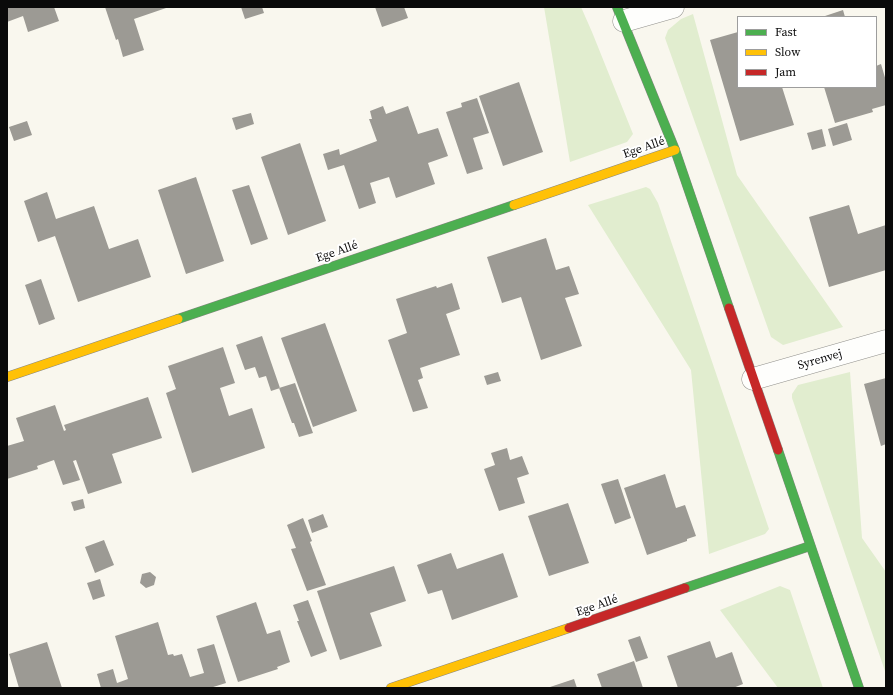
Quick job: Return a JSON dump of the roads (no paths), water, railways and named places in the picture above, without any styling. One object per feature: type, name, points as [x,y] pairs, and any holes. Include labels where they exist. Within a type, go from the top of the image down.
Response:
[{"type":"street","points":[[620,14],[673,7]]},
{"type":"street","name":"Ege Allé","points":[[620,14],[675,150],[859,688]]},
{"type":"street","name":"Ege Allé","points":[[7,377],[675,150]]},
{"type":"street","name":"Syrenvej","points":[[753,379],[886,342]]},
{"type":"street","name":"Ege Allé","points":[[391,688],[810,546]]}]
